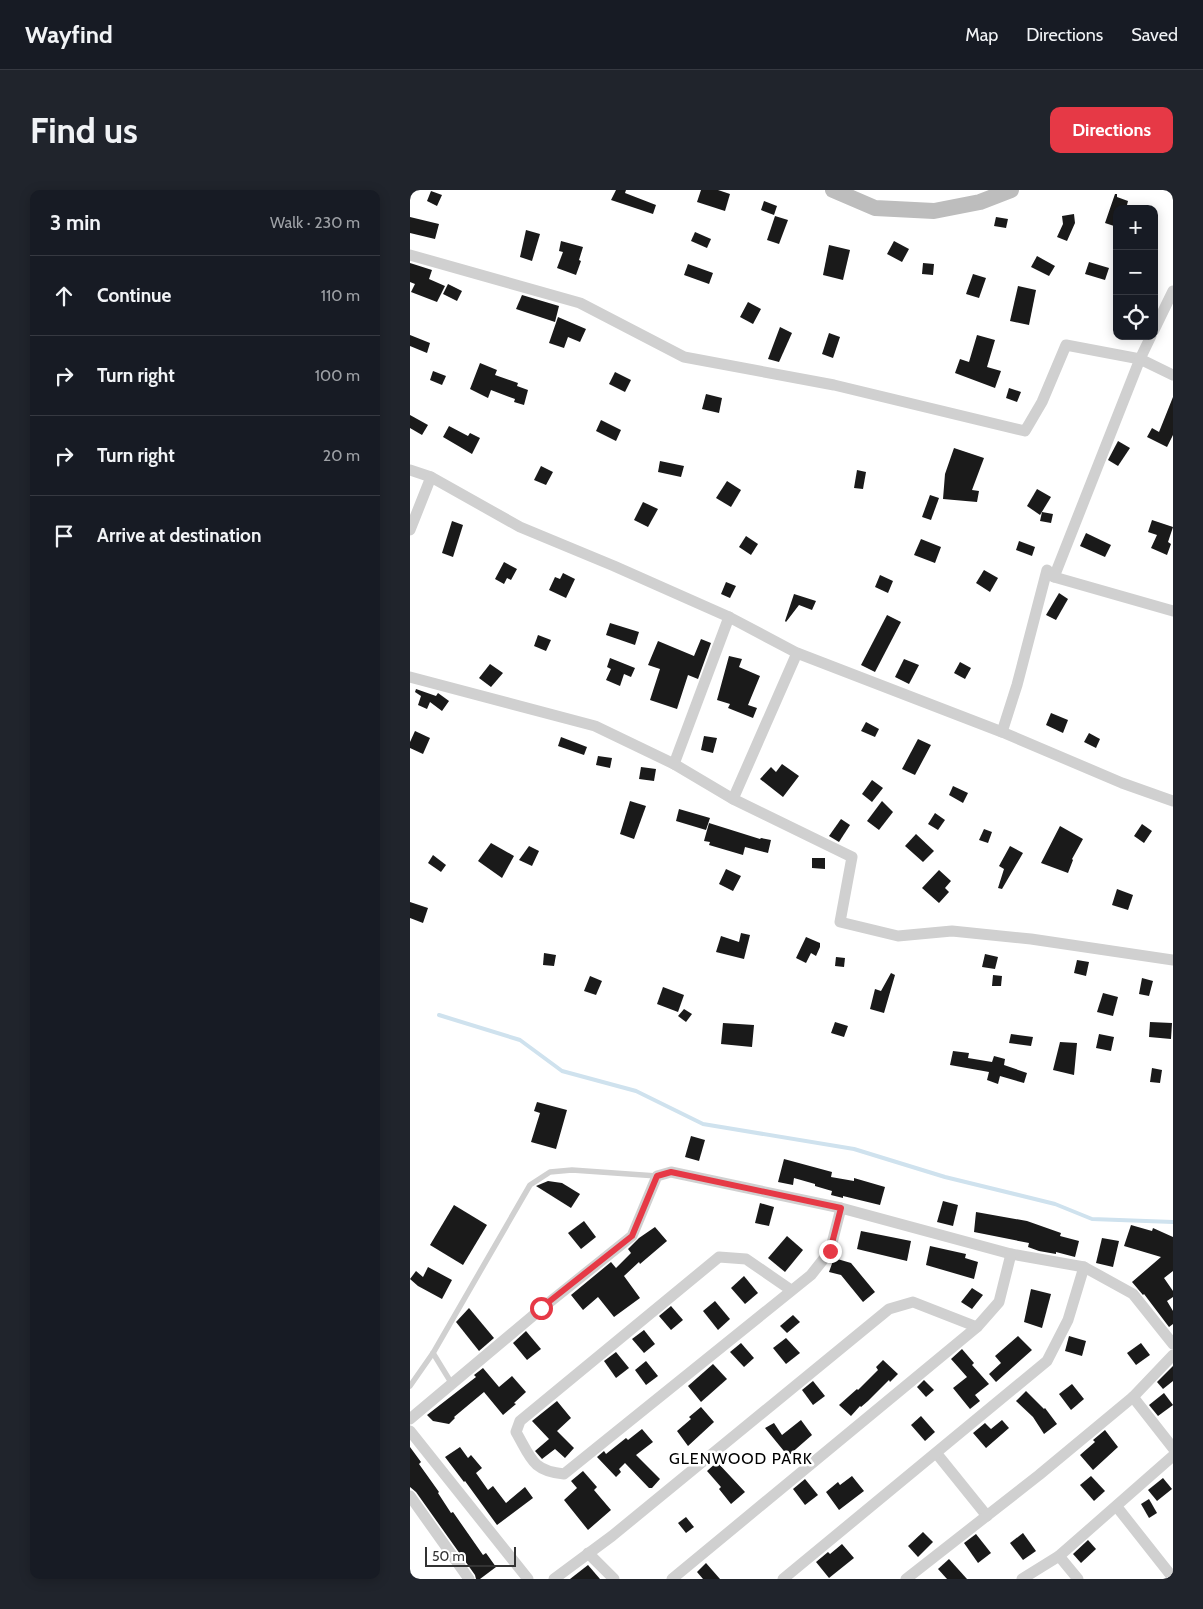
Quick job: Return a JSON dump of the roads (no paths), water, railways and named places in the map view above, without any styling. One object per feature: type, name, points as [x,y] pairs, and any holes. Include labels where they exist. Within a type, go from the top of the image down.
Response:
[{"type":"street","points":[[832,190],[875,208],[934,210],[980,202],[1011,190]]},
{"type":"street","points":[[410,256],[580,303],[684,357],[834,385],[1025,431],[1042,402],[1066,345],[1140,359],[1173,374]]},
{"type":"street","points":[[1158,322],[1173,291]]},
{"type":"street","points":[[1054,576],[1149,340]]},
{"type":"street","points":[[410,470],[431,477],[520,527],[729,617],[797,653],[1002,732],[1122,783],[1173,801]]},
{"type":"street","points":[[410,530],[431,477]]},
{"type":"street","points":[[1002,732],[1017,685],[1047,570],[1054,576],[1173,611]]},
{"type":"street","points":[[674,764],[729,617]]},
{"type":"street","points":[[733,799],[797,653]]},
{"type":"street","points":[[410,676],[595,726],[674,764],[733,799],[852,857],[840,922],[898,936],[952,931],[1032,939],[1173,960]]},
{"type":"street","points":[[410,1419],[541,1308],[632,1236],[657,1176],[671,1172],[841,1208],[1011,1254],[1084,1267],[1133,1294],[1173,1344]]},
{"type":"street","points":[[791,1290],[746,1259],[719,1257],[520,1421],[516,1432],[535,1466],[550,1473],[564,1474],[811,1275],[830,1251],[841,1208]]},
{"type":"street","points":[[672,1579],[977,1327],[999,1302],[1011,1254]]},
{"type":"street","points":[[783,1579],[1047,1362],[1068,1320],[1084,1267]]},
{"type":"street","points":[[554,1579],[588,1554],[889,1309],[913,1302],[977,1327]]},
{"type":"street","points":[[906,1579],[1134,1397],[1173,1355]]},
{"type":"street","points":[[1134,1397],[1173,1448]]},
{"type":"street","points":[[410,1431],[528,1579]]},
{"type":"street","points":[[937,1454],[987,1516]]},
{"type":"street","points":[[1022,1579],[1059,1556],[1173,1456]]},
{"type":"street","points":[[410,1496],[469,1579]]},
{"type":"street","points":[[1117,1506],[1173,1578]]},
{"type":"street","points":[[588,1554],[614,1579]]},
{"type":"street","points":[[1059,1556],[1078,1579]]},
{"type":"lane","points":[[410,1386],[433,1353],[530,1185],[550,1172],[572,1170],[657,1176]]},
{"type":"lane","points":[[433,1353],[452,1384]]},
{"type":"waterway","points":[[439,1015],[520,1040],[562,1071],[636,1091],[703,1124],[854,1149],[945,1177],[1055,1204],[1092,1219],[1173,1222]]},
{"type":"district","name":"GLENWOOD PARK","points":[[741,1458]]}]
